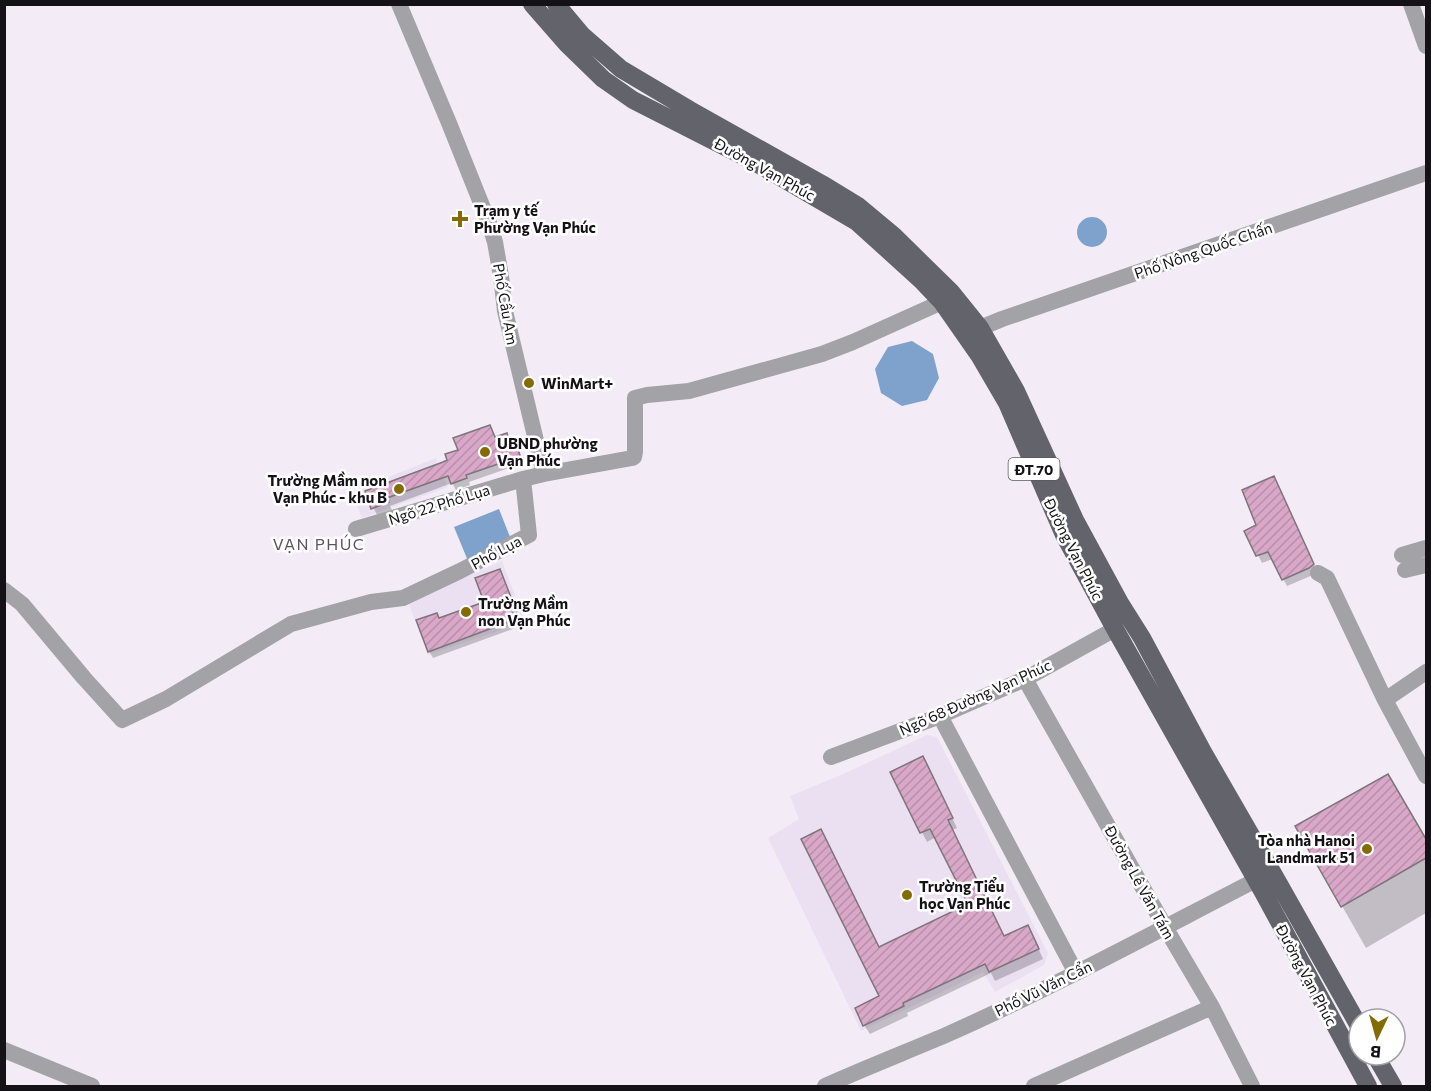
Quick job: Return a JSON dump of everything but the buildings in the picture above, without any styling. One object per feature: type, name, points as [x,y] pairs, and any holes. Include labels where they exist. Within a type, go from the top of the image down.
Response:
[{"type":"main road","name":"Đường Vạn Phúc","points":[[532,4],[567,44],[603,79],[633,100],[822,184],[867,214],[894,236],[951,292],[980,328],[1016,390],[1027,434],[1064,535],[1114,629],[1279,884],[1348,1007]]},
{"type":"main road","name":"Đường Vạn Phúc","points":[[555,4],[582,35],[621,69],[690,110],[857,222],[942,302],[979,355],[1027,434],[1120,603],[1142,638],[1256,880],[1368,1086]]},
{"type":"main road","points":[[1327,1011],[1345,1001]]},
{"type":"main road","points":[[1382,1067],[1392,1086]]},
{"type":"street","name":"Phố Cầu Am","points":[[399,4],[449,123],[495,242],[505,311],[544,474]]},
{"type":"street","points":[[1411,4],[1426,46]]},
{"type":"street","name":"Phố Nông Quốc Chấn","points":[[980,328],[1426,173]]},
{"type":"street","points":[[523,479],[634,457],[634,402],[637,397],[689,391],[822,354],[942,302]]},
{"type":"street","name":"Ngõ 22 Phố Lụa","points":[[356,529],[523,479]]},
{"type":"street","name":"Phố Lụa","points":[[4,590],[22,603],[122,720],[166,699],[291,624],[371,602],[403,598],[460,572],[529,535],[523,479]]},
{"type":"street","points":[[1426,548],[1403,562],[1426,565]]},
{"type":"street","points":[[1318,573],[1327,578],[1385,700],[1421,756],[1426,777]]},
{"type":"street","name":"Ngõ 68 Đường Vạn Phúc","points":[[831,756],[940,716],[1025,679],[1114,629]]},
{"type":"street","points":[[1385,700],[1426,672]]},
{"type":"street","name":"Đường Lê Văn Tám","points":[[1025,679],[1212,1007],[1252,1086]]},
{"type":"street","points":[[940,716],[1076,973]]},
{"type":"street","name":"Phố Vũ Văn Cẩn","points":[[825,1086],[946,1035],[1076,973],[1256,880]]},
{"type":"street","points":[[1034,1086],[1212,1007]]},
{"type":"street","points":[[4,1050],[92,1086]]},
{"type":"shaded area","name":"Trường Mầm non Vạn Phúc - khu B","points":[[436,458],[448,487],[362,518],[351,492]]},
{"type":"shaded area","name":"Trường Mầm non Vạn Phúc","points":[[502,561],[525,622],[428,655],[408,602]]},
{"type":"shaded area","name":"Trường Tiểu học Vạn Phúc","points":[[927,735],[937,737],[1048,953],[1044,965],[995,992],[983,972],[861,1031],[768,838],[799,819],[790,796]]},
{"type":"water","points":[[1092,217],[1098,218],[1106,226],[1106,238],[1098,246],[1092,247],[1086,246],[1078,238],[1077,232],[1078,226],[1086,218]]},
{"type":"water","points":[[912,341],[933,354],[939,378],[927,400],[902,406],[881,393],[875,369],[888,347]]},
{"type":"water","points":[[499,509],[512,542],[468,561],[454,527]]},
{"type":"place","name":"Trạm y tế Phường Vạn Phúc","points":[[460,219]]},
{"type":"place","name":"WinMart+","points":[[529,383]]},
{"type":"place","name":"UBND phường Vạn Phúc","points":[[485,452]]},
{"type":"place","name":"Trường Mầm non Vạn Phúc - khu B","points":[[399,489]]},
{"type":"place","name":"Trường Mầm non Vạn Phúc","points":[[466,612]]},
{"type":"place","name":"Tòa nhà Hanoi Landmark 51","points":[[1367,849]]},
{"type":"place","name":"Trường Tiểu học Vạn Phúc","points":[[907,895]]},
{"type":"district","name":"VẠN PHÚC","points":[[319,543]]}]
